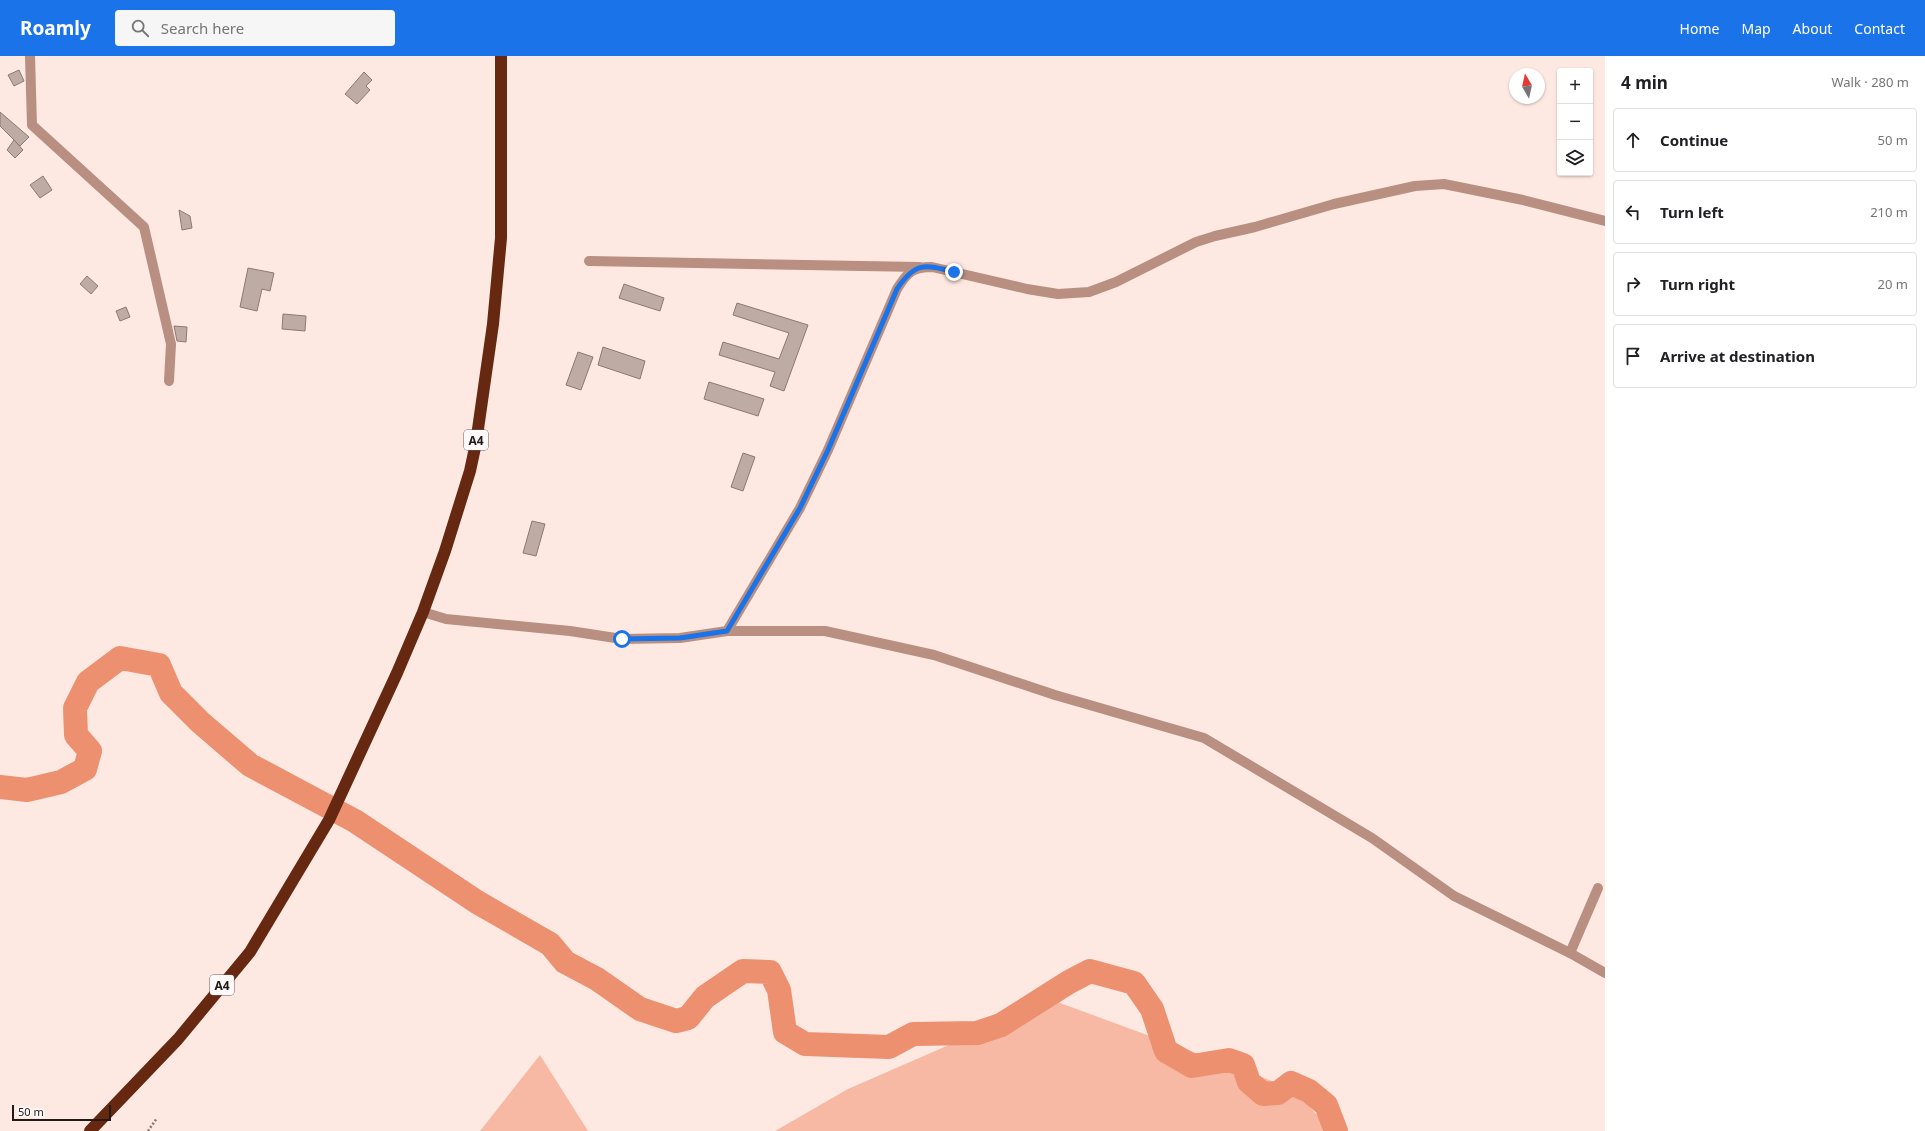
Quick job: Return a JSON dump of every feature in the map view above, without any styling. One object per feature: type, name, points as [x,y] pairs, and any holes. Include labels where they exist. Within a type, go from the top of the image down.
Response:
[{"type":"highway","name":"A4","points":[[90,1131],[178,1039],[250,952],[329,820],[394,680],[423,612],[445,552],[470,471],[476,443],[493,324],[501,238],[501,56]]},
{"type":"street","points":[[30,56],[32,125],[144,227],[171,344],[169,381]]},
{"type":"street","points":[[588,261],[932,267],[1027,289],[1058,294],[1088,292],[1116,282],[1196,242],[1215,236],[1255,227],[1334,204],[1415,186],[1450,185],[1523,200],[1605,221]]},
{"type":"street","points":[[727,631],[800,508],[828,450],[897,289],[906,275],[920,267]]},
{"type":"street","points":[[423,612],[446,619],[570,631],[622,639],[680,638],[727,631],[826,631],[934,655],[1055,695],[1204,738],[1372,838],[1454,896],[1570,953],[1605,973]]},
{"type":"street","points":[[1570,953],[1598,888]]},
{"type":"path","points":[[148,1131],[157,1118]]},
{"type":"shaded area","points":[[1052,1000],[1294,1089],[1331,1131],[775,1131],[848,1089]]},
{"type":"shaded area","points":[[540,1055],[588,1131],[480,1131]]},
{"type":"building","points":[[19,70],[24,81],[14,86],[8,75]]},
{"type":"building","points":[[364,72],[372,80],[366,86],[370,90],[357,104],[345,94]]},
{"type":"building","points":[[0,112],[29,137],[20,146],[0,126]]},
{"type":"building","points":[[14,140],[23,150],[15,158],[7,150]]},
{"type":"building","points":[[43,176],[52,190],[40,198],[30,185]]},
{"type":"building","points":[[179,210],[190,216],[192,228],[182,230]]},
{"type":"building","points":[[248,268],[274,273],[270,291],[262,289],[257,311],[240,307]]},
{"type":"building","points":[[87,276],[98,286],[91,294],[80,284]]},
{"type":"building","points":[[624,284],[664,298],[660,311],[619,298]]},
{"type":"building","points":[[737,303],[808,325],[784,391],[770,386],[775,372],[719,355],[723,342],[779,359],[789,333],[733,315]]},
{"type":"building","points":[[126,307],[130,317],[120,321],[116,311]]},
{"type":"building","points":[[283,314],[306,316],[305,331],[282,329]]},
{"type":"building","points":[[174,326],[187,327],[186,342],[177,341]]},
{"type":"building","points":[[603,347],[645,361],[640,379],[598,365]]},
{"type":"building","points":[[578,352],[593,357],[581,390],[566,385]]},
{"type":"building","points":[[709,382],[764,399],[758,416],[704,399]]},
{"type":"building","points":[[743,453],[755,457],[743,491],[731,487]]},
{"type":"building","points":[[532,521],[545,524],[536,556],[523,553]]},
{"type":"waterway","points":[[0,787],[27,790],[61,782],[85,769],[90,751],[76,735],[75,708],[88,682],[120,658],[159,665],[171,693],[200,722],[250,765],[355,821],[477,902],[550,944],[565,962],[597,979],[640,1009],[676,1021],[688,1018],[705,997],[743,971],[770,972],[779,990],[785,1032],[805,1044],[889,1047],[913,1034],[977,1033],[1001,1025],[1069,982],[1090,971],[1134,983],[1152,1009],[1166,1051],[1192,1066],[1229,1060],[1243,1065],[1249,1082],[1263,1094],[1278,1093],[1291,1083],[1309,1091],[1326,1105],[1336,1131]]},
{"type":"route","points":[[622,639],[680,638],[727,631],[800,508],[828,450],[897,289],[906,275],[920,267],[932,267],[954,272]]}]
